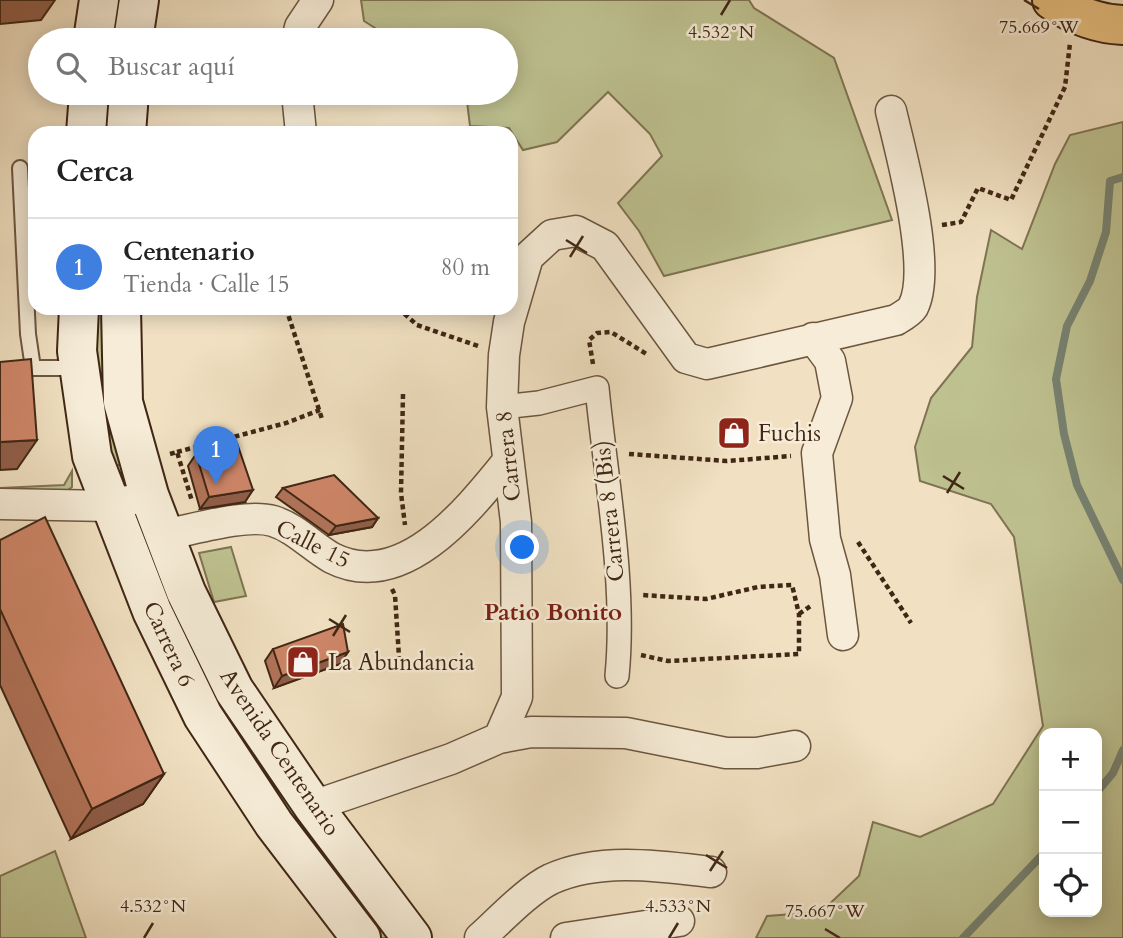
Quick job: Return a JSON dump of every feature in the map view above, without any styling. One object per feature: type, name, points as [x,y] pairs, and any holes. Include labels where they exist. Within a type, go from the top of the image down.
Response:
[{"type":"main road","points":[[95,28],[99,0]]},
{"type":"main road","points":[[135,28],[139,0]]},
{"type":"main road","points":[[87,126],[88,105]]},
{"type":"main road","points":[[127,126],[128,105]]},
{"type":"main road","name":"Carrera 6","points":[[79,315],[79,368],[92,456],[152,611],[203,716],[274,824],[361,938]]},
{"type":"main road","name":"Avenida Centenario","points":[[121,315],[123,402],[149,495],[186,593],[234,690],[313,806],[412,938]]},
{"type":"street","points":[[300,28],[318,0]]},
{"type":"street","points":[[298,105],[300,126]]},
{"type":"street","points":[[686,358],[707,364],[896,320],[912,308],[921,275],[908,186],[891,111]]},
{"type":"street","name":"Carrera 8","points":[[518,291],[528,257],[552,236],[576,230],[605,246],[686,358]]},
{"type":"street","name":"Carrera 8","points":[[499,738],[517,696],[516,522],[502,407],[504,355],[511,315]]},
{"type":"street","points":[[813,338],[830,361],[837,398],[817,453],[825,539],[835,575],[844,635]]},
{"type":"street","name":"Carrera 8 (Bis)","points":[[502,407],[539,403],[597,387],[617,593],[620,649],[617,676]]},
{"type":"street","name":"Calle 15","points":[[163,535],[246,520],[273,521],[332,558],[358,567],[379,566],[411,554],[431,541],[473,505],[508,461]]},
{"type":"street","points":[[0,504],[111,506],[149,495]]},
{"type":"street","points":[[313,806],[451,759],[499,738],[531,732],[625,733],[726,754],[757,753],[795,746]]},
{"type":"street","points":[[480,938],[550,880],[602,866],[658,866],[711,872]]},
{"type":"street","points":[[566,938],[679,921]]},
{"type":"lane","points":[[20,167],[28,334],[33,368],[79,368]]},
{"type":"path","points":[[914,231],[961,222],[978,188],[1011,200],[1065,87],[1088,16]]},
{"type":"path","points":[[288,315],[323,419]]},
{"type":"path","points":[[406,315],[417,325],[504,355]]},
{"type":"path","points":[[590,340],[597,333],[611,332],[658,360],[686,358]]},
{"type":"path","points":[[402,394],[401,493],[411,554]]},
{"type":"path","points":[[177,452],[286,423],[320,410]]},
{"type":"path","points":[[603,452],[727,461],[817,453]]},
{"type":"path","points":[[856,537],[860,548],[911,623]]},
{"type":"path","points":[[379,566],[395,595],[398,657]]},
{"type":"path","points":[[617,593],[706,599],[758,587],[792,584],[799,614],[799,654],[668,661],[620,649]]},
{"type":"green space","points":[[361,0],[749,0],[754,8],[834,58],[892,220],[664,276],[639,231],[618,203],[662,156],[650,134],[608,92],[557,142],[523,150],[518,142],[518,126],[470,126],[467,105],[518,105],[518,28],[375,28],[364,21]]},
{"type":"green space","points":[[1123,122],[1123,938],[756,938],[767,916],[821,912],[859,876],[873,822],[920,837],[993,804],[1039,732],[1039,917],[1102,917],[1102,728],[1042,728],[1014,537],[991,504],[920,481],[915,447],[931,398],[972,347],[977,297],[991,230],[1022,249],[1055,164],[1070,135]]},
{"type":"green space","points":[[93,315],[106,315],[123,464],[111,467],[96,384]]},
{"type":"green space","points":[[72,471],[72,487],[64,493],[0,496],[0,488],[64,485]]},
{"type":"green space","points":[[149,537],[392,938],[380,938],[320,860],[213,703],[140,541]]},
{"type":"green space","points":[[231,547],[246,596],[214,602],[199,553]]},
{"type":"green space","points":[[55,851],[86,938],[0,938],[0,876]]},
{"type":"building","points":[[31,359],[37,440],[0,442],[0,362]]},
{"type":"building","points":[[237,443],[253,490],[209,497],[196,454]]},
{"type":"building","points":[[334,475],[378,518],[336,526],[283,488]]},
{"type":"building","points":[[45,517],[164,774],[92,809],[0,609],[0,540]]},
{"type":"building","points":[[343,624],[348,652],[282,676],[273,649]]},
{"type":"waterway","points":[[1123,177],[1110,181],[1106,232],[1090,281],[1067,326],[1056,379],[1064,434],[1077,485],[1123,580]]},
{"type":"waterway","points":[[1098,791],[1113,773],[1123,750]]},
{"type":"waterway","points":[[963,938],[1043,854]]},
{"type":"place","name":"Fuchis","points":[[734,433]]},
{"type":"place","name":"Centenario","points":[[216,484]]},
{"type":"place","name":"La Abundancia","points":[[303,662]]},
{"type":"district","name":"Patio Bonito","points":[[553,612]]}]
